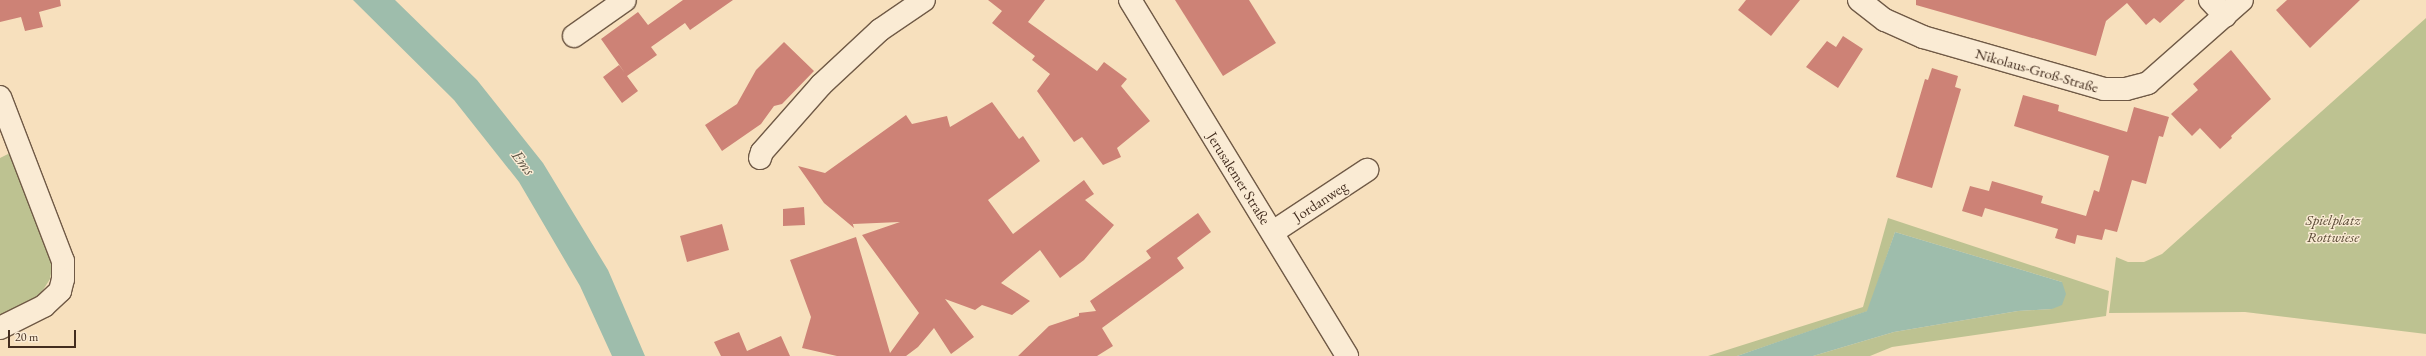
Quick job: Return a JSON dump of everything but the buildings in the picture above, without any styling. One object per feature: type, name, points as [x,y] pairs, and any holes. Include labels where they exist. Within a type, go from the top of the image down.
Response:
[{"type":"street","points":[[574,36],[625,0]]},
{"type":"street","points":[[760,158],[762,152],[821,85],[880,30],[924,0]]},
{"type":"street","name":"Jerusalemer Straße","points":[[1130,0],[1273,232],[1346,355]]},
{"type":"street","name":"Nikolaus-Groß-Straße","points":[[1859,0],[1885,20],[1923,37],[2104,89],[2126,89],[2148,83],[2242,0]]},
{"type":"street","points":[[2210,0],[2225,16]]},
{"type":"street","points":[[0,97],[63,260],[63,279],[60,291],[44,306],[0,328]]},
{"type":"street","name":"Jordanweg","points":[[1273,232],[1367,170]]},
{"type":"green space","name":"Spielplatz Rottwiese","points":[[2426,18],[2426,334],[2245,312],[2109,313],[2116,257],[2128,262],[2144,262],[2162,254]]},
{"type":"green space","points":[[12,152],[53,263],[50,279],[36,301],[0,320],[0,158]]},
{"type":"green space","points":[[1888,218],[2109,291],[2106,316],[1892,347],[1870,356],[1813,356],[1894,332],[2018,311],[2052,309],[2062,282],[1895,232],[1868,311],[1737,356],[1708,356],[1863,307]]},
{"type":"water","name":"Ems","points":[[353,0],[395,0],[477,80],[543,163],[608,270],[645,356],[612,356],[580,286],[519,182],[454,100]]},
{"type":"water","points":[[1895,232],[2062,282],[2066,294],[2062,305],[2052,309],[2018,311],[1894,332],[1813,356],[1737,356],[1867,311]]}]
